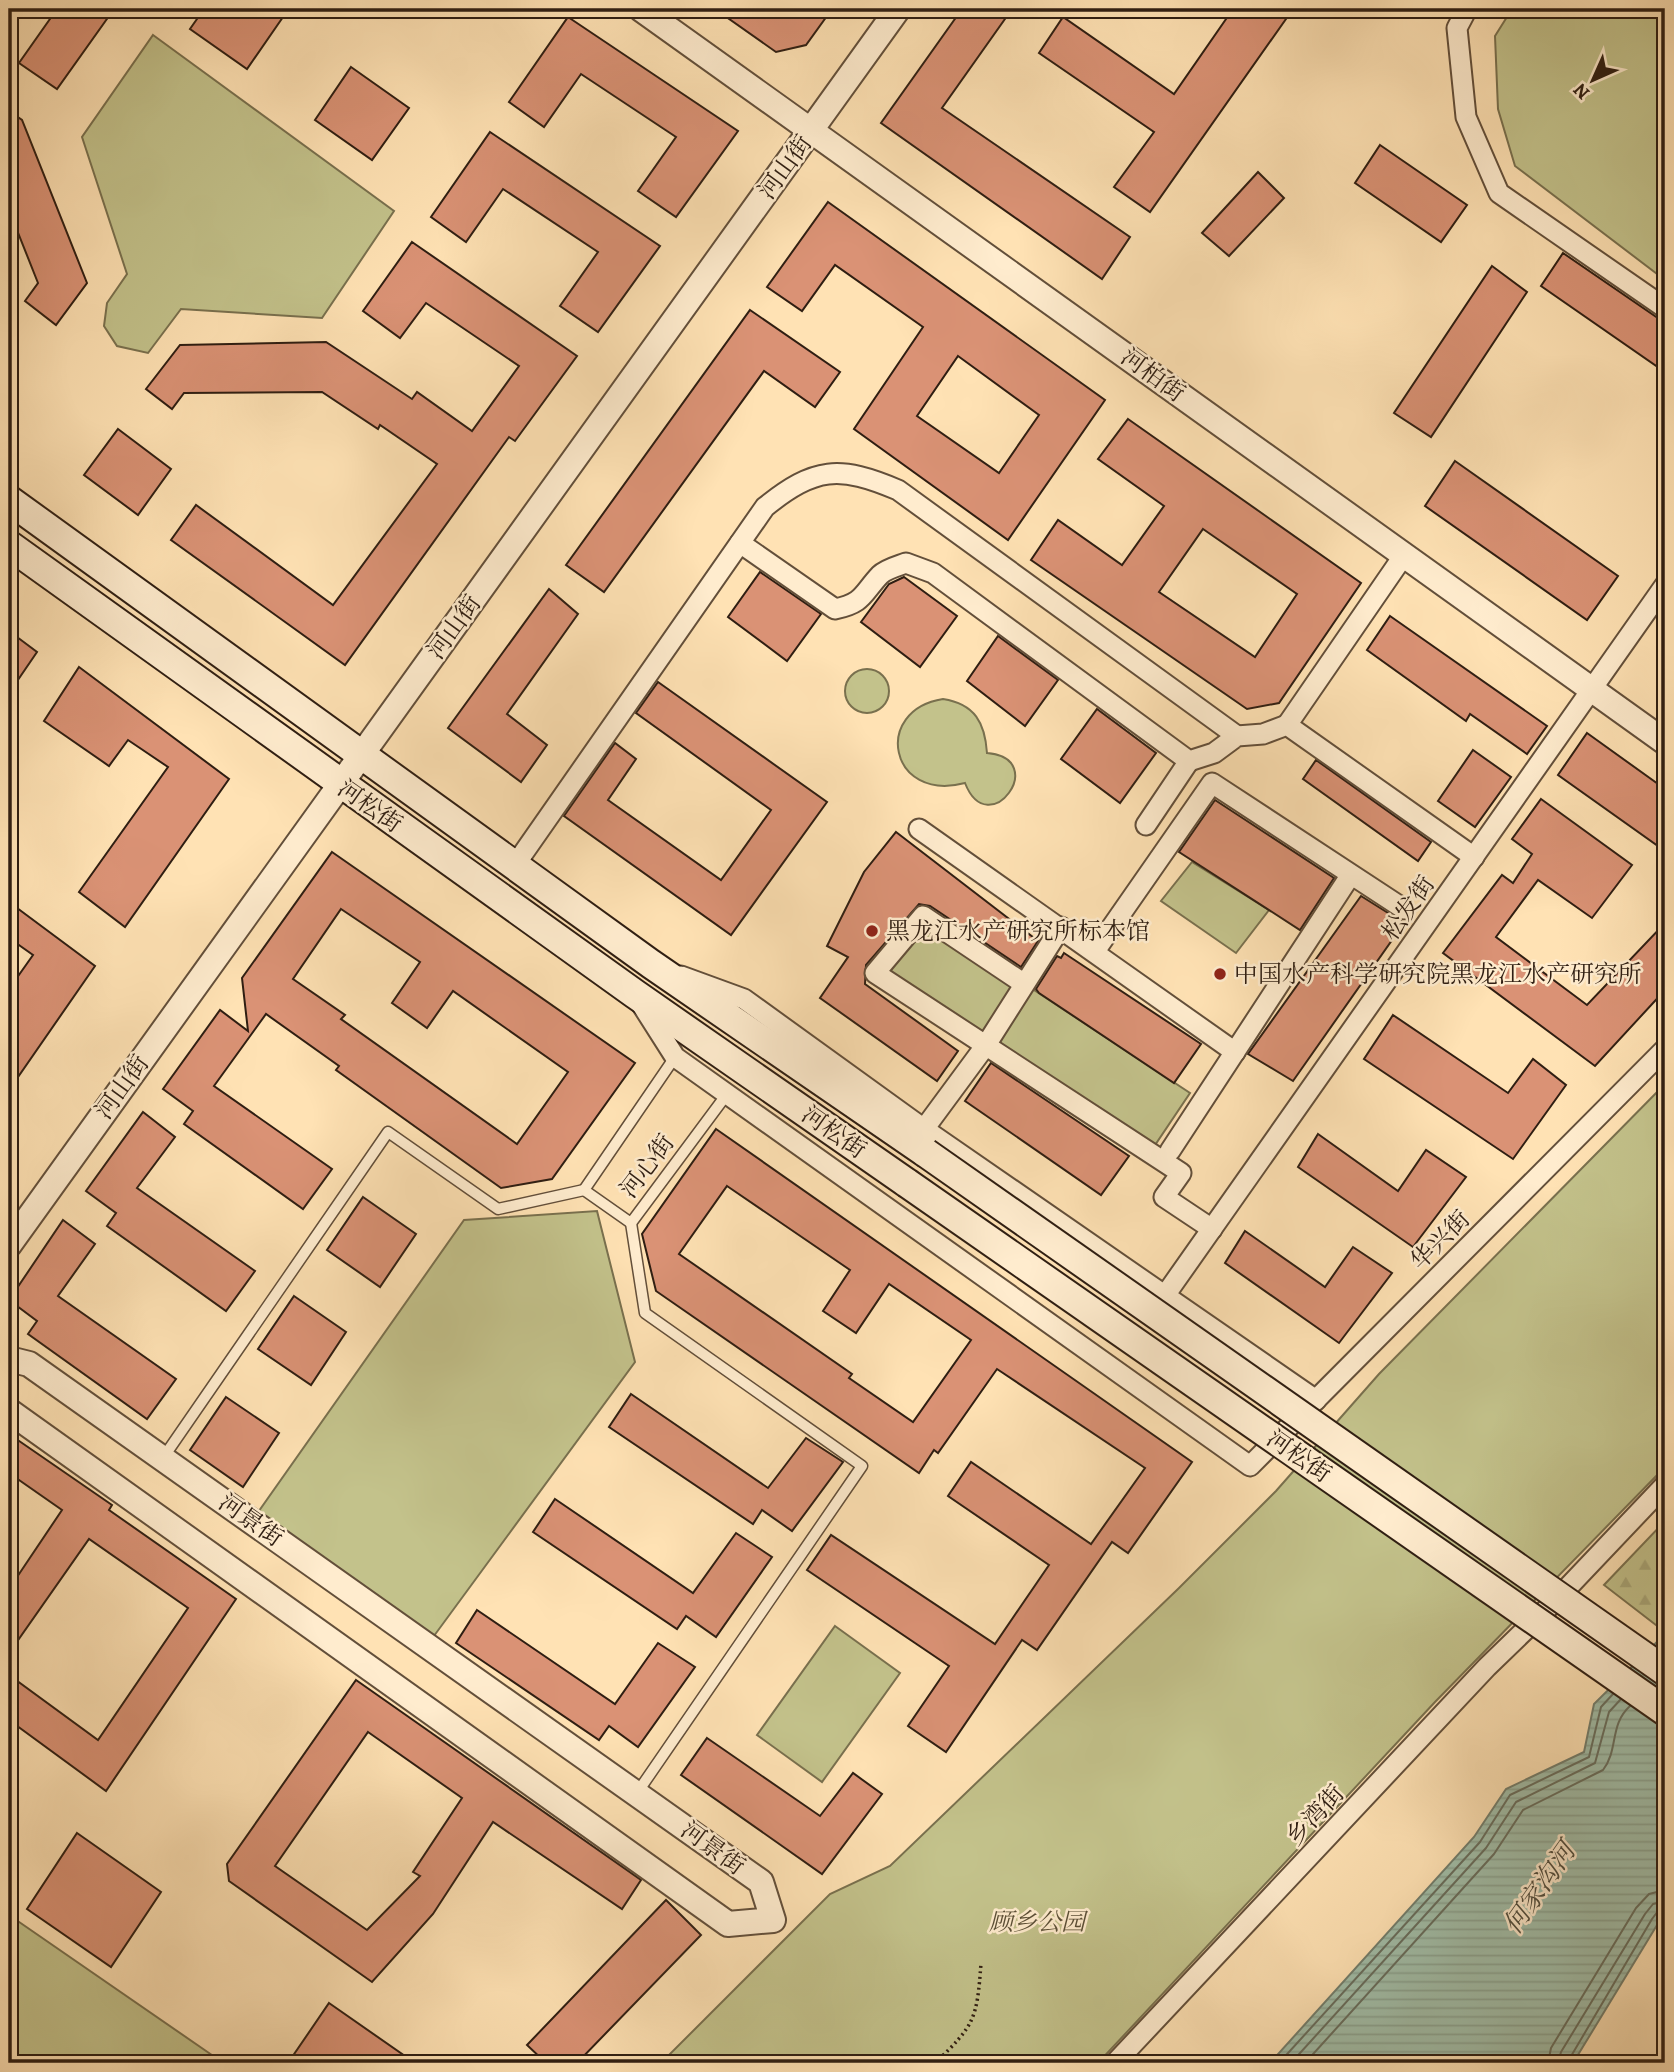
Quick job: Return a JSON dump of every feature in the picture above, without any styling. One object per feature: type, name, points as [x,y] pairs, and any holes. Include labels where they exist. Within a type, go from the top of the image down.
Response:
[{"type":"main road","name":"河松街","points":[[9,500],[361,757],[651,964],[925,1141],[1665,1671]]},
{"type":"main road","name":"河松街","points":[[9,545],[340,785],[635,994],[1665,1711]]},
{"type":"street","name":"河柏街","points":[[641,9],[1665,742]]},
{"type":"street","name":"河山街","points":[[9,1245],[898,9]]},
{"type":"street","points":[[1467,9],[1457,28],[1466,117],[1499,194],[1665,308]]},
{"type":"street","points":[[515,865],[765,508],[791,486],[827,473],[862,474],[898,490],[1237,736]]},
{"type":"street","points":[[740,543],[835,608],[858,600],[867,594],[881,573],[906,563],[933,573],[1189,761]]},
{"type":"street","points":[[1146,825],[1189,761],[1214,753],[1237,736],[1263,734],[1287,725],[1404,555]]},
{"type":"street","name":"松发街","points":[[1166,1294],[1665,585]]},
{"type":"street","points":[[1287,725],[1474,857]]},
{"type":"street","points":[[1095,951],[1212,783],[1404,909]]},
{"type":"street","points":[[919,829],[1235,1052]]},
{"type":"street","points":[[1170,1152],[1350,876]]},
{"type":"street","points":[[1023,983],[923,916],[875,973],[1181,1174],[1164,1197],[1212,1229]]},
{"type":"street","points":[[1060,927],[925,1141],[1166,1294],[1316,1400]]},
{"type":"street","points":[[635,994],[675,1057],[727,1094]]},
{"type":"street","name":"华兴街","points":[[727,1094],[1250,1466],[1665,1049]]},
{"type":"street","name":"河景街","points":[[9,1359],[29,1364],[761,1882],[773,1920],[728,1924],[9,1411]]},
{"type":"street","name":"乡湾街","points":[[1115,2063],[1487,1667],[1553,1603],[1665,1485]]},
{"type":"lane","name":"河心街","points":[[675,1057],[584,1190],[631,1223],[727,1094]]},
{"type":"lane","points":[[163,1458],[388,1132],[498,1209],[584,1190]]},
{"type":"lane","points":[[631,1223],[645,1313],[862,1466],[637,1793]]},
{"type":"path","points":[[935,2063],[967,2032],[978,2007],[981,1963]]},
{"type":"green space","points":[[1512,9],[1665,9],[1665,280],[1515,166],[1498,109],[1495,36]]},
{"type":"green space","points":[[153,35],[394,211],[322,318],[181,309],[148,353],[117,346],[104,326],[107,303],[127,274],[82,137]]},
{"type":"green space","points":[[867,669],[876,670],[883,675],[888,682],[888,700],[883,707],[876,712],[867,713],[858,712],[851,707],[846,700],[845,691],[846,682],[851,675],[858,670]]},
{"type":"green space","points":[[943,699],[970,710],[981,724],[987,753],[1005,758],[1014,768],[1014,781],[1009,793],[999,802],[988,805],[975,799],[965,783],[939,786],[920,780],[906,768],[899,753],[899,736],[906,720],[920,707]]},
{"type":"green space","points":[[1192,862],[1269,910],[1236,953],[1161,901]]},
{"type":"green space","points":[[922,916],[1190,1093],[1149,1154],[875,973]]},
{"type":"green space","name":"顾乡公园","points":[[1665,1084],[1665,1467],[1435,1702],[1098,2063],[661,2063],[830,1894],[890,1866],[1179,1588],[1276,1491],[1379,1374]]},
{"type":"green space","points":[[597,1211],[635,1362],[431,1640],[254,1518],[464,1220]]},
{"type":"green space","points":[[1665,1521],[1665,1632],[1604,1585]]},
{"type":"green space","points":[[835,1626],[900,1673],[822,1782],[757,1735]]},
{"type":"green space","points":[[9,1915],[222,2062],[224,2063],[9,2063]]},
{"type":"water","name":"何家沟河","points":[[1665,1634],[1665,1912],[1573,2063],[1270,2063],[1474,1837],[1506,1789],[1584,1752],[1594,1704]]},
{"type":"building","points":[[57,9],[114,9],[57,89],[19,63]]},
{"type":"building","points":[[204,9],[272,9],[283,17],[247,69],[190,29]]},
{"type":"building","points":[[715,9],[832,9],[806,45],[776,52]]},
{"type":"building","points":[[962,9],[1012,9],[942,108],[1130,237],[1102,279],[881,123]]},
{"type":"building","points":[[1233,9],[1293,9],[1150,212],[1114,187],[1154,132],[1039,53],[1063,17],[1174,94]]},
{"type":"building","points":[[568,17],[738,131],[676,217],[638,191],[676,137],[581,74],[544,127],[509,102]]},
{"type":"building","points":[[351,67],[409,108],[372,160],[315,120]]},
{"type":"building","points":[[9,111],[22,120],[87,283],[56,325],[25,301],[38,283],[9,210]]},
{"type":"building","points":[[490,132],[660,246],[598,332],[560,306],[598,252],[503,189],[466,242],[431,217]]},
{"type":"building","points":[[1380,145],[1467,205],[1441,242],[1355,183]]},
{"type":"building","points":[[1258,172],[1284,198],[1229,256],[1202,233]]},
{"type":"building","points":[[828,202],[1105,400],[1008,540],[854,429],[923,327],[835,265],[802,311],[767,287]],"holes":[[[958,356],[1039,415],[999,473],[917,416]]]},
{"type":"building","points":[[412,242],[577,356],[515,441],[509,437],[345,665],[171,540],[196,505],[333,605],[437,464],[380,425],[378,429],[322,392],[184,393],[172,409],[146,389],[180,345],[326,342],[412,399],[417,392],[472,431],[519,366],[426,303],[400,338],[363,311]]},
{"type":"building","points":[[1563,253],[1665,323],[1665,372],[1541,286]]},
{"type":"building","points":[[1492,266],[1527,292],[1431,437],[1394,413]]},
{"type":"building","points":[[750,310],[840,372],[815,407],[764,371],[604,592],[566,565]]},
{"type":"building","points":[[1128,419],[1361,583],[1279,703],[1247,709],[1031,560],[1058,520],[1122,565],[1164,506],[1098,459]],"holes":[[[1203,529],[1297,594],[1255,657],[1159,592]]]},
{"type":"building","points":[[118,429],[171,469],[138,515],[84,475]]},
{"type":"building","points":[[1455,461],[1618,576],[1587,620],[1425,506]]},
{"type":"building","points":[[760,572],[821,614],[787,661],[728,617]]},
{"type":"building","points":[[904,577],[957,616],[920,667],[861,622],[889,584]]},
{"type":"building","points":[[549,589],[578,614],[507,714],[547,745],[521,782],[448,728]]},
{"type":"building","points":[[1390,616],[1547,726],[1527,754],[1470,714],[1466,721],[1367,650]]},
{"type":"building","points":[[9,631],[37,652],[9,693]]},
{"type":"building","points":[[998,636],[1058,680],[1025,726],[967,681]]},
{"type":"building","points":[[79,667],[229,779],[125,927],[79,892],[168,767],[128,740],[109,766],[44,721]]},
{"type":"building","points":[[658,682],[827,802],[731,935],[564,816],[615,743],[636,759],[608,800],[721,880],[771,810],[636,713]]},
{"type":"building","points":[[1097,709],[1156,753],[1120,803],[1061,759]]},
{"type":"building","points":[[1587,733],[1665,789],[1665,851],[1558,775]]},
{"type":"building","points":[[1473,750],[1511,777],[1475,827],[1438,801]]},
{"type":"building","points":[[1316,760],[1431,842],[1418,861],[1303,779]]},
{"type":"building","points":[[1541,799],[1632,865],[1592,918],[1538,880],[1496,937],[1587,1005],[1665,923],[1665,990],[1595,1066],[1443,953],[1502,875],[1513,883],[1532,854],[1512,839]]},
{"type":"building","points":[[1215,800],[1334,878],[1300,930],[1179,852]]},
{"type":"building","points":[[896,832],[1038,941],[1021,967],[930,906],[919,904],[866,965],[865,984],[958,1051],[937,1081],[820,998],[848,957],[827,946],[864,872]]},
{"type":"building","points":[[332,852],[635,1063],[552,1179],[501,1188],[336,1070],[339,1066],[266,1014],[214,1086],[332,1169],[303,1209],[184,1124],[193,1111],[163,1089],[220,1010],[248,1031],[242,978]],"holes":[[[341,909],[420,962],[392,1003],[427,1028],[453,991],[568,1072],[517,1144],[341,1019],[345,1015],[293,979]]]},
{"type":"building","points":[[1361,896],[1404,923],[1293,1081],[1248,1054]]},
{"type":"building","points":[[9,902],[95,966],[9,1090],[9,989],[33,955],[9,938]]},
{"type":"building","points":[[1064,953],[1201,1044],[1174,1083],[1039,993],[1036,989],[1057,956],[1061,958]]},
{"type":"building","points":[[1393,1015],[1508,1093],[1533,1059],[1566,1085],[1513,1159],[1364,1059]]},
{"type":"building","points":[[991,1063],[1129,1156],[1101,1195],[965,1101]]},
{"type":"building","points":[[143,1112],[175,1137],[137,1188],[255,1271],[226,1311],[107,1226],[116,1213],[86,1191]]},
{"type":"building","points":[[716,1129],[1192,1462],[1128,1553],[1112,1542],[1037,1650],[1022,1640],[946,1752],[908,1726],[949,1666],[807,1570],[831,1535],[995,1644],[1049,1565],[948,1496],[971,1462],[1091,1544],[1145,1468],[997,1369],[938,1453],[934,1450],[919,1473],[656,1291],[642,1234]],"holes":[[[727,1186],[850,1270],[823,1311],[856,1333],[889,1284],[971,1340],[913,1422],[849,1378],[852,1374],[679,1254]]]},
{"type":"building","points":[[1318,1134],[1398,1191],[1426,1150],[1466,1177],[1413,1247],[1298,1167]]},
{"type":"building","points":[[363,1197],[416,1234],[380,1287],[327,1250]]},
{"type":"building","points":[[63,1220],[95,1244],[58,1296],[176,1379],[147,1419],[28,1334],[37,1321],[9,1300]]},
{"type":"building","points":[[1245,1231],[1325,1287],[1353,1247],[1392,1273],[1339,1343],[1225,1263]]},
{"type":"building","points":[[294,1296],[346,1332],[311,1385],[258,1349]]},
{"type":"building","points":[[631,1394],[768,1488],[806,1438],[843,1462],[792,1531],[762,1510],[753,1524],[609,1427]]},
{"type":"building","points":[[226,1397],[279,1433],[243,1487],[190,1450]]},
{"type":"building","points":[[9,1434],[112,1505],[109,1510],[236,1599],[106,1791],[9,1720],[9,1675],[98,1740],[188,1608],[89,1539],[9,1653],[9,1589],[62,1510],[9,1473]]},
{"type":"building","points":[[555,1499],[693,1593],[736,1533],[772,1557],[716,1637],[686,1616],[677,1629],[533,1532]]},
{"type":"building","points":[[477,1610],[615,1704],[658,1643],[695,1667],[638,1747],[609,1726],[599,1740],[456,1643]]},
{"type":"building","points":[[356,1680],[641,1880],[622,1909],[493,1822],[433,1914],[372,1982],[229,1881],[227,1864]],"holes":[[[368,1732],[462,1798],[413,1872],[420,1876],[367,1930],[275,1866]]]},
{"type":"building","points":[[707,1738],[820,1816],[853,1773],[882,1794],[822,1874],[681,1775]]},
{"type":"building","points":[[77,1833],[161,1892],[111,1967],[27,1909]]},
{"type":"building","points":[[666,1900],[701,1935],[577,2063],[546,2063],[527,2045]]},
{"type":"building","points":[[329,2003],[415,2063],[288,2063]]},
{"type":"place","name":"黑龙江水产研究所标本馆","points":[[872,931]]},
{"type":"place","name":"中国水产科学研究院黑龙江水产研究所","points":[[1220,974]]}]
